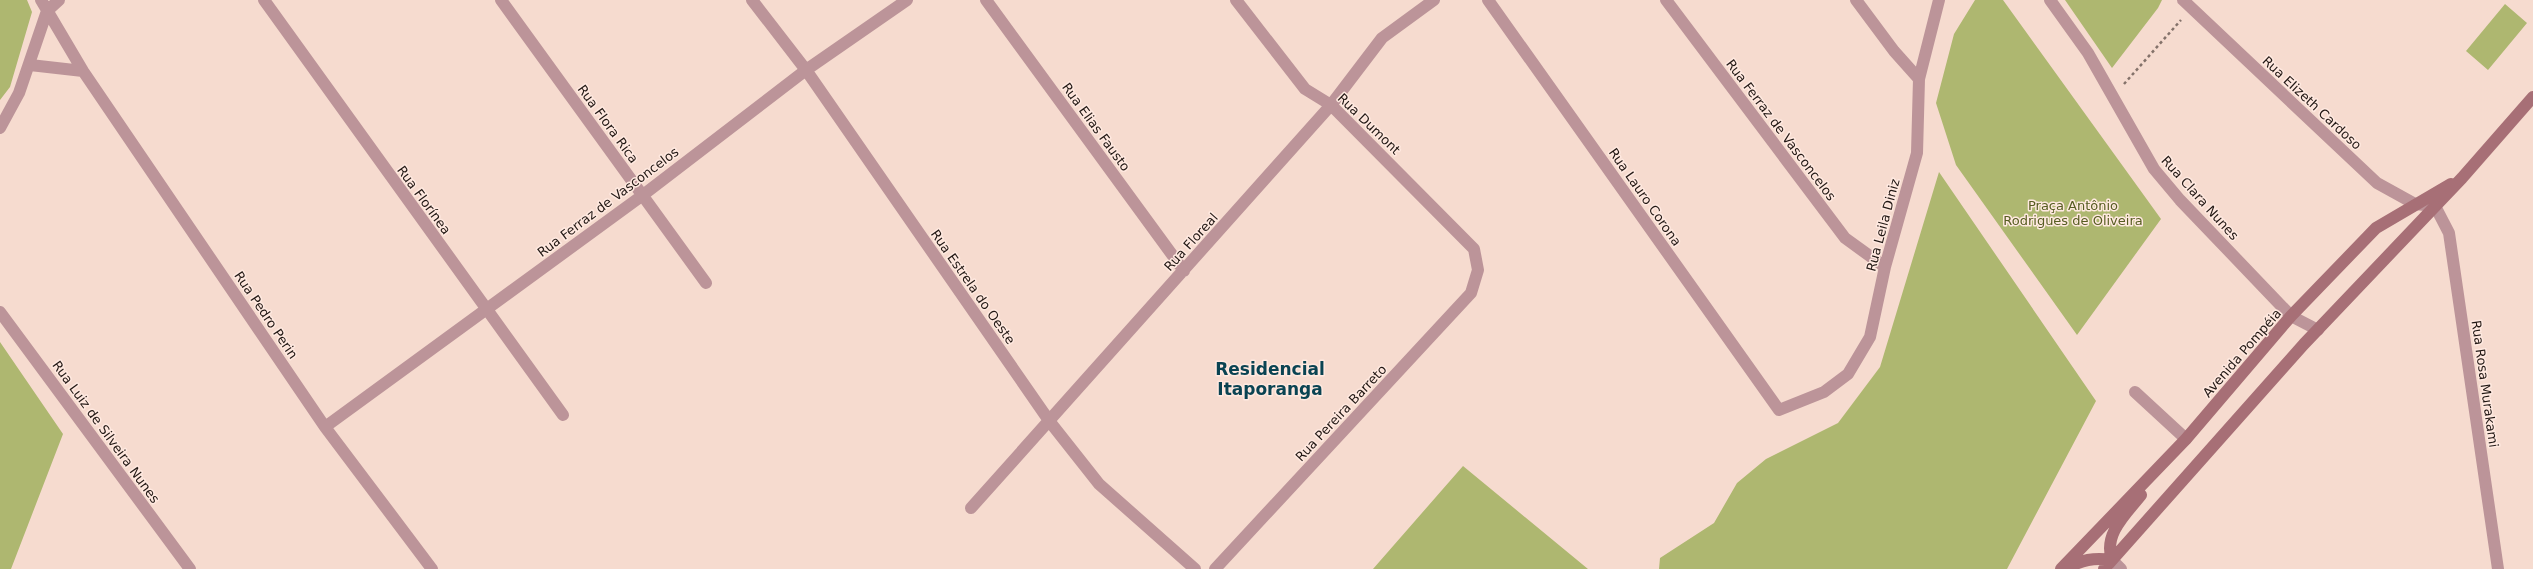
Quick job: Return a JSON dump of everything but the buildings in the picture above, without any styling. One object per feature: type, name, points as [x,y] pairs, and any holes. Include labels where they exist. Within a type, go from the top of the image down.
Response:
[{"type":"main road","name":"Avenida Pompéia","points":[[2108,564],[2318,330],[2462,178],[2533,97]]},
{"type":"main road","name":"Avenida Pompéia","points":[[2061,569],[2183,442],[2291,316],[2376,228],[2462,178]]},
{"type":"main road","points":[[2108,564],[2109,546],[2112,534],[2183,442]]},
{"type":"main road","points":[[2066,569],[2086,560],[2099,558],[2108,564]]},
{"type":"street","name":"Rua Pedro Perin","points":[[41,0],[83,71],[325,427],[432,569]]},
{"type":"street","points":[[0,128],[19,93],[30,65],[47,12],[59,0]]},
{"type":"street","name":"Rua Florínea","points":[[264,0],[563,415]]},
{"type":"street","name":"Rua Flora Rica","points":[[501,0],[706,283]]},
{"type":"street","name":"Rua Estrela do Oeste","points":[[752,0],[806,70],[1050,422],[1099,484],[1195,569]]},
{"type":"street","name":"Rua Ferraz de Vasconcelos","points":[[325,427],[643,195],[806,70],[907,0]]},
{"type":"street","name":"Rua Elias Fausto","points":[[986,0],[1184,271]]},
{"type":"street","name":"Rua Dumont","points":[[1236,0],[1305,89],[1331,105],[1474,249],[1478,270]]},
{"type":"street","name":"Rua Floreal","points":[[971,508],[1050,422],[1331,105],[1382,38],[1434,0]]},
{"type":"street","name":"Rua Lauro Corona","points":[[1488,0],[1779,410]]},
{"type":"street","name":"Rua Ferraz de Vasconcelos","points":[[1666,0],[1845,238],[1885,266]]},
{"type":"street","points":[[1856,0],[1894,51],[1919,79]]},
{"type":"street","name":"Rua Leila Diniz","points":[[1779,410],[1824,392],[1848,374],[1870,338],[1885,266],[1917,153],[1919,79],[1939,0]]},
{"type":"street","name":"Rua Clara Nunes","points":[[2050,0],[2088,53],[2154,169],[2180,200],[2291,316],[2318,330]]},
{"type":"street","name":"Rua Elizeth Cardoso","points":[[2187,4],[2377,183],[2415,204],[2435,206]]},
{"type":"street","points":[[30,65],[83,71]]},
{"type":"street","name":"Rua Rosa Murakami","points":[[2435,206],[2449,233],[2498,569]]},
{"type":"street","name":"Rua Pereira Barreto","points":[[1215,569],[1471,293],[1478,270]]},
{"type":"street","name":"Rua Luiz de Silveira Nunes","points":[[0,312],[190,569]]},
{"type":"street","points":[[2135,392],[2183,442]]},
{"type":"street","points":[[2108,564],[2121,569]]},
{"type":"path","points":[[2113,96],[2187,4]]},
{"type":"green space","points":[[0,0],[27,0],[32,12],[10,87],[0,100]]},
{"type":"green space","name":"Praça Antônio Rodrigues de Oliveira","points":[[1975,0],[2003,0],[2161,219],[2077,335],[1956,165],[1936,103],[1954,34]]},
{"type":"green space","points":[[2065,0],[2162,0],[2158,8],[2112,68]]},
{"type":"green space","points":[[2505,4],[2527,23],[2488,70],[2466,51]]},
{"type":"green space","points":[[1939,172],[2096,401],[2007,569],[1659,569],[1660,558],[1714,523],[1737,483],[1766,459],[1838,423],[1880,367]]},
{"type":"green space","points":[[0,342],[63,434],[11,569],[0,569]]},
{"type":"green space","points":[[1463,466],[1588,569],[1373,569]]},
{"type":"district","name":"Residencial Itaporanga","points":[[1270,379]]}]
